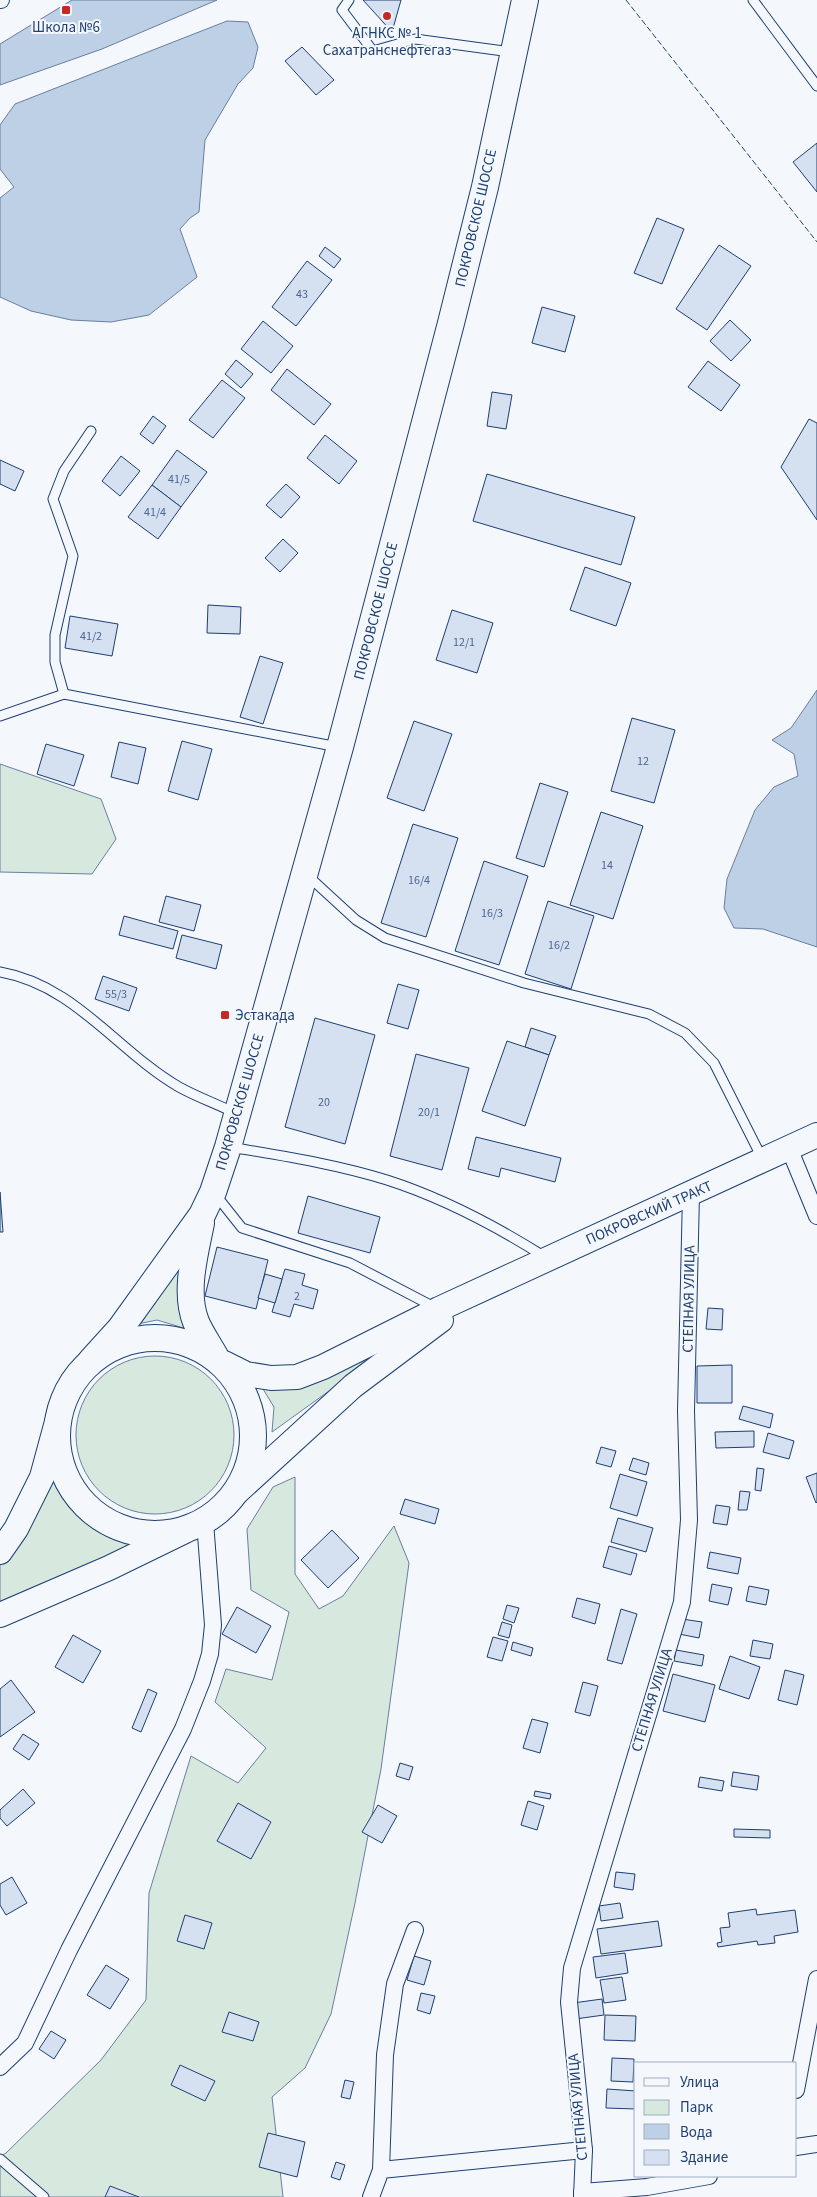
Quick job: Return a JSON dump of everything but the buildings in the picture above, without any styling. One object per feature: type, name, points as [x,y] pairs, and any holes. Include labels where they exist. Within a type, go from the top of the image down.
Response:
[{"type":"main road","name":"ПОКРОВСКОЕ ШОССЕ","points":[[208,1203],[120,1329],[73,1382],[61,1407],[56,1434],[59,1461],[69,1486],[85,1507],[107,1523],[132,1533],[159,1535],[195,1526],[222,1509],[236,1493],[249,1466],[253,1437],[251,1410],[242,1386],[220,1359],[196,1321],[191,1299],[192,1264],[208,1203],[228,1147],[306,874],[340,747],[485,188],[525,0]]},
{"type":"main road","name":"ПОКРОВСКИЙ ТРАКТ","points":[[481,1291],[817,1135]]},
{"type":"main road","points":[[92,1361],[121,1344],[154,1338],[182,1340],[246,1374],[271,1378],[297,1376],[323,1367],[438,1309],[481,1291]]},
{"type":"main road","points":[[236,1493],[353,1386],[481,1291]]},
{"type":"main road","points":[[0,1552],[16,1529],[42,1477],[61,1407]]},
{"type":"main road","points":[[0,1615],[109,1568],[195,1526]]},
{"type":"street","points":[[789,1148],[817,1216]]},
{"type":"street","name":"СТЕПНАЯ УЛИЦА","points":[[582,2194],[584,2150],[569,2002],[572,1968],[682,1602],[689,1520],[686,1411],[691,1194]]},
{"type":"street","points":[[0,2068],[25,2043],[69,1950],[183,1729],[202,1681],[210,1654],[213,1624],[195,1526]]},
{"type":"street","points":[[371,2197],[381,2170],[385,2056],[394,1993],[415,1930]]},
{"type":"street","points":[[797,2085],[817,1979]]},
{"type":"street","points":[[797,2147],[817,2144]]},
{"type":"street","points":[[381,2170],[584,2150]]},
{"type":"street","points":[[582,2194],[648,2187],[703,2177]]},
{"type":"lane","points":[[349,0],[342,10],[373,51],[415,39],[514,52]]},
{"type":"lane","points":[[753,0],[817,86]]},
{"type":"lane","points":[[64,694],[54,662],[54,635],[73,556],[53,499],[64,471],[91,431]]},
{"type":"lane","points":[[0,716],[64,694],[340,747]]},
{"type":"lane","points":[[306,874],[356,920],[385,938],[524,983],[649,1014],[685,1033],[714,1063],[763,1160]]},
{"type":"lane","points":[[0,972],[24,976],[80,1008],[129,1049],[179,1086],[237,1114]]},
{"type":"lane","points":[[228,1147],[334,1166],[388,1180],[450,1205],[493,1226],[548,1259]]},
{"type":"lane","points":[[208,1203],[242,1228],[350,1262],[438,1309]]},
{"type":"lane","points":[[0,2159],[44,2197]]},
{"type":"green space","points":[[0,764],[101,799],[116,839],[92,874],[0,872]]},
{"type":"green space","points":[[183,1246],[187,1329],[157,1320],[128,1326]]},
{"type":"green space","points":[[386,1350],[272,1432],[274,1407],[263,1389]]},
{"type":"green space","points":[[163,1356],[178,1359],[192,1365],[211,1379],[221,1391],[231,1412],[234,1435],[231,1458],[221,1479],[211,1491],[199,1501],[178,1511],[163,1514],[147,1514],[132,1511],[111,1501],[89,1479],[77,1450],[76,1427],[79,1412],[89,1391],[111,1369],[140,1357]]},
{"type":"green space","points":[[47,1463],[70,1503],[137,1542],[0,1607],[0,1550]]},
{"type":"green space","points":[[295,1477],[295,1574],[319,1609],[343,1596],[394,1526],[409,1563],[381,1769],[331,2014],[305,2068],[272,2097],[283,2197],[0,2197],[0,2157],[101,2060],[146,2000],[149,1893],[191,1756],[238,1783],[266,1748],[215,1702],[226,1669],[272,1680],[289,1612],[251,1590],[247,1529],[273,1487]]},
{"type":"water","points":[[72,0],[217,0],[102,49],[0,85],[0,44]]},
{"type":"water","points":[[227,21],[248,22],[258,47],[253,68],[238,84],[205,140],[199,212],[190,218],[180,229],[197,277],[149,315],[111,322],[71,320],[31,311],[0,297],[0,198],[14,187],[0,169],[0,125],[15,104]]},
{"type":"water","points":[[817,690],[817,947],[763,929],[734,928],[724,908],[727,879],[755,810],[774,787],[798,776],[794,754],[772,740],[791,728]]},
{"type":"fence","points":[[626,0],[817,242]]},
{"type":"place","name":"Школа №6","points":[[66,10]]},
{"type":"place","name":"АГНКС № 1 Сахатранснефтегаз","points":[[387,16]]},
{"type":"place","name":"Эстакада","points":[[225,1015]]}]
